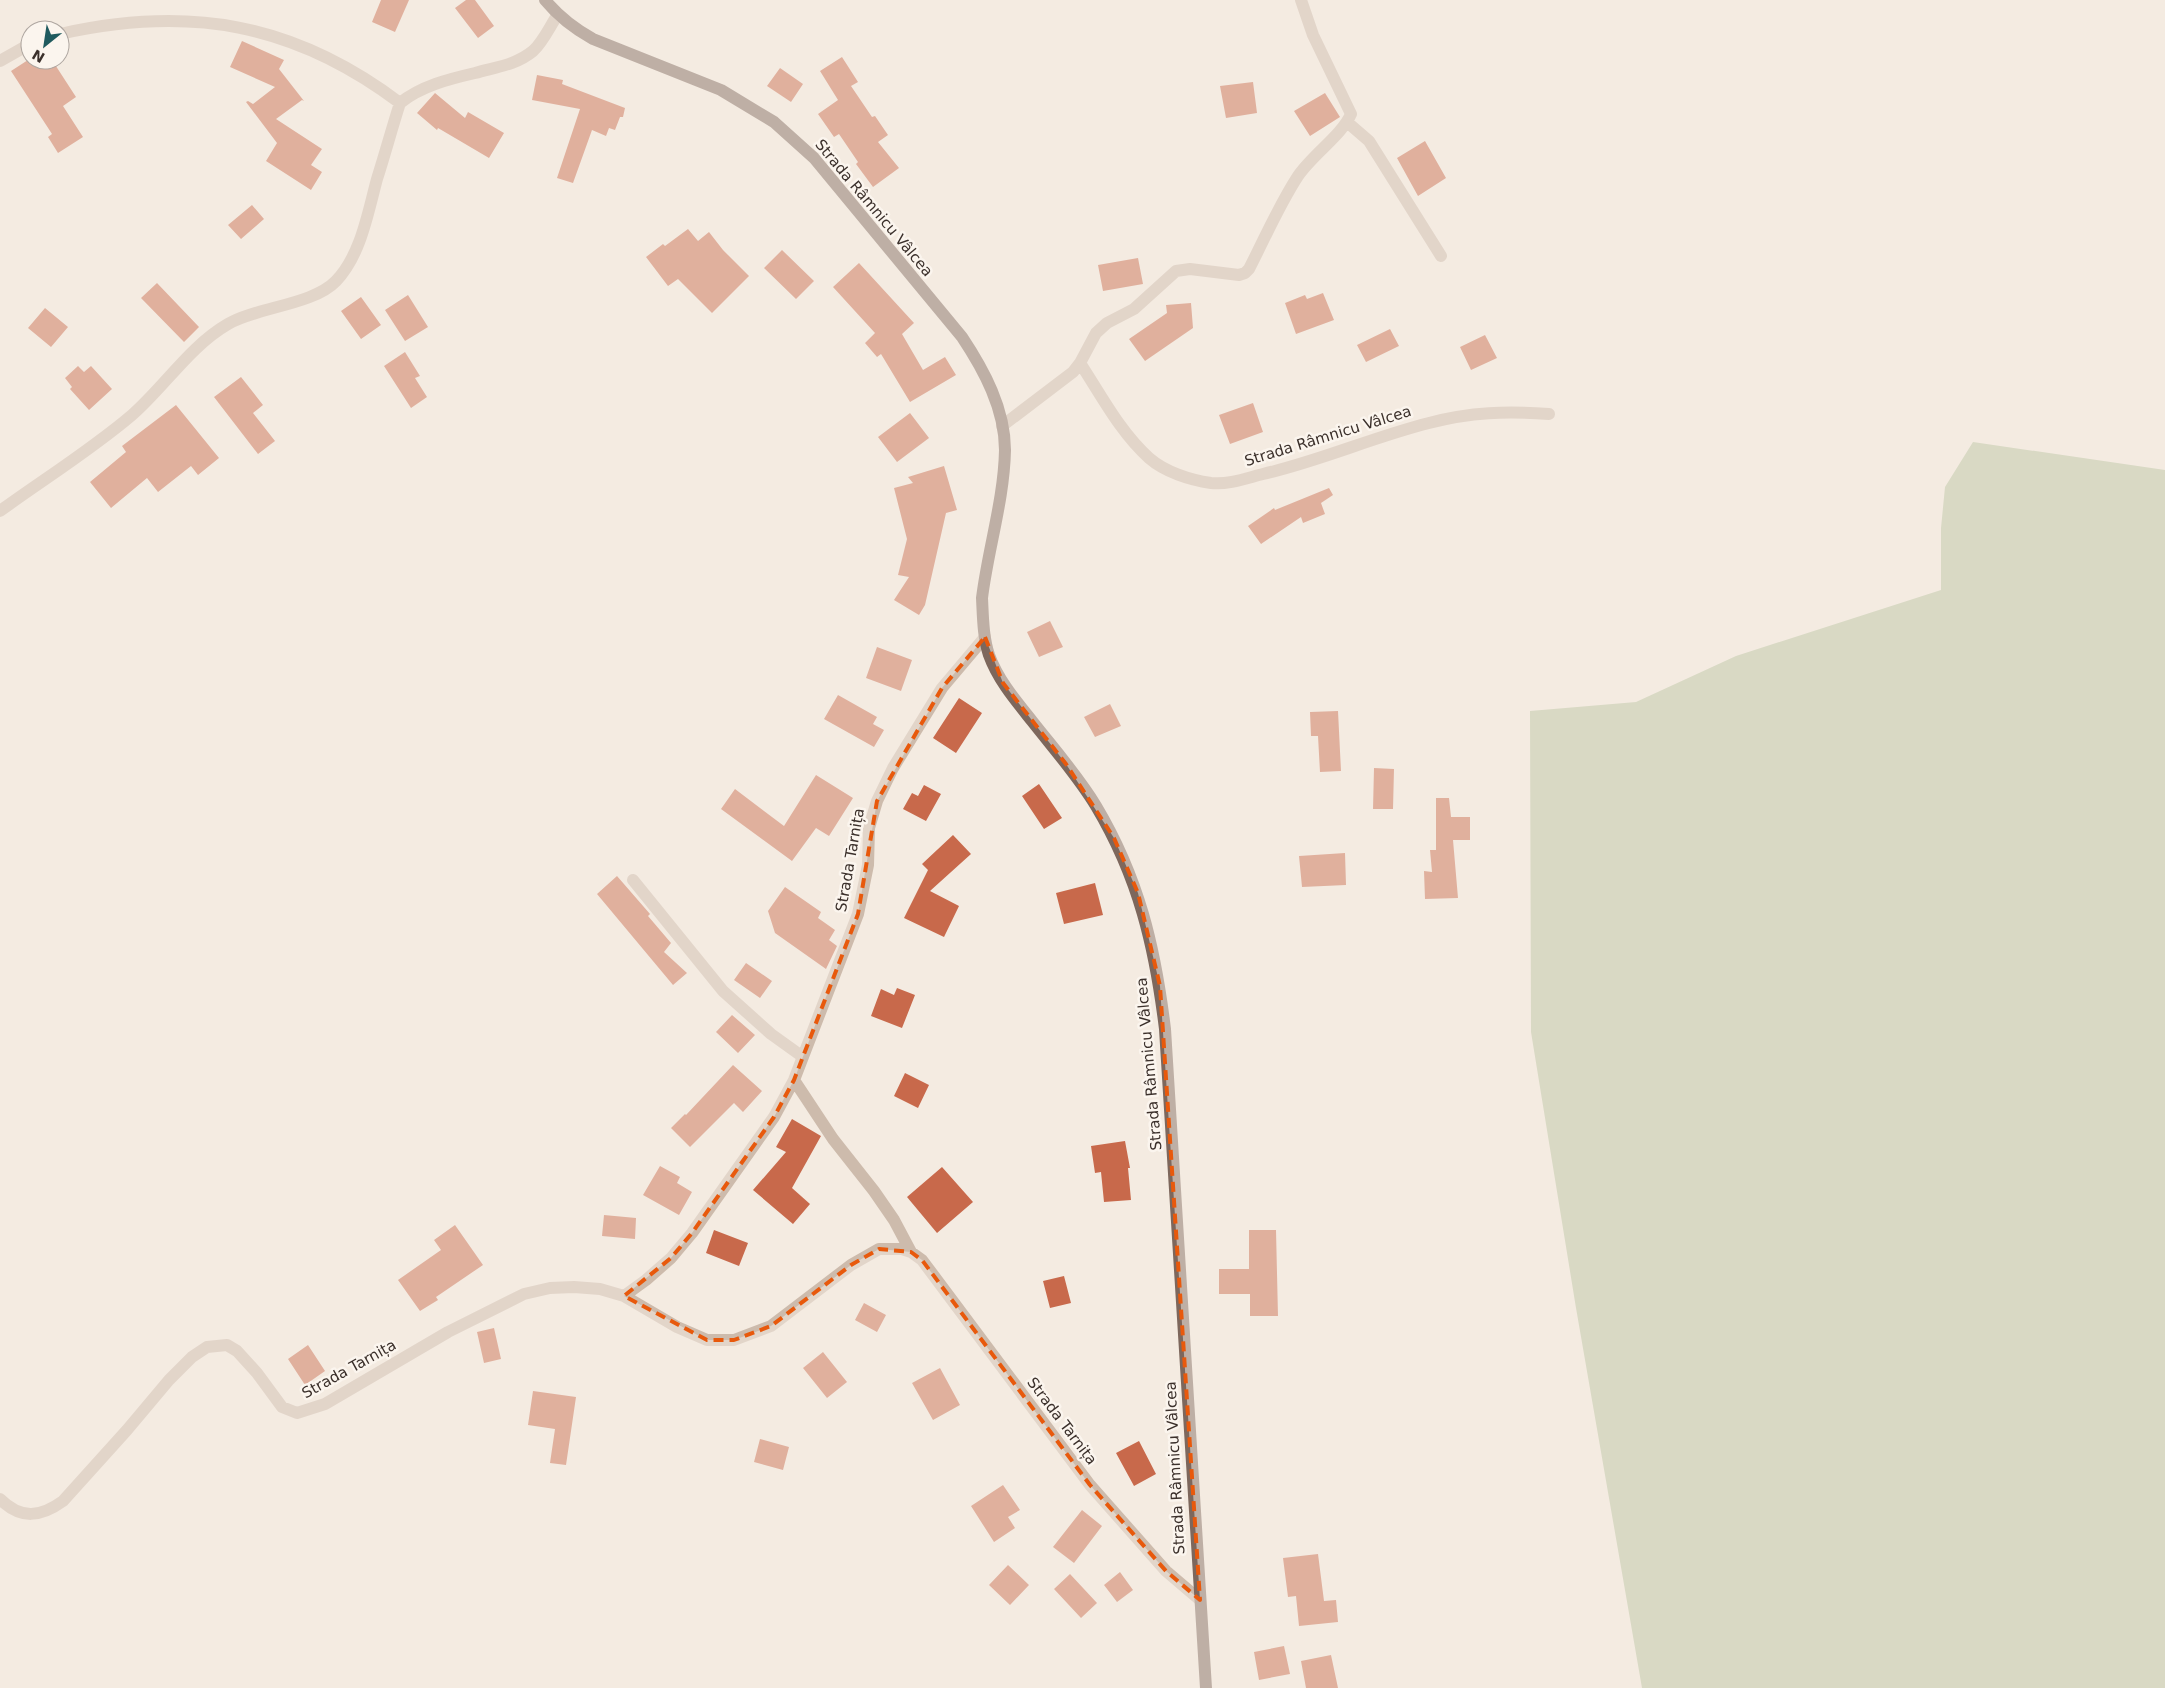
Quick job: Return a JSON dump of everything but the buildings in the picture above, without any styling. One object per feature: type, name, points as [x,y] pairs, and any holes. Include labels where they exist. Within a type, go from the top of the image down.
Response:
[{"type":"main road","name":"Strada Râmnicu Vâlcea","points":[[545,0],[558,16],[575,29],[721,90],[774,122],[814,158],[962,337],[977,360],[996,402],[1005,449],[982,598],[989,653],[1003,683],[1095,804],[1114,838],[1138,893],[1152,943],[1165,1029],[1206,1688]]},
{"type":"street","points":[[1002,426],[1073,372],[1096,333],[1107,323],[1134,309],[1176,271],[1190,269],[1239,275],[1248,271],[1280,207],[1299,176],[1317,153],[1347,122],[1350,114],[1313,35],[1301,0]]},
{"type":"street","points":[[0,511],[131,416],[209,336],[229,323],[318,292],[336,281],[353,257],[361,235],[400,103],[426,87],[518,61],[534,50],[558,16]]},
{"type":"street","points":[[70,32],[132,22],[164,20],[236,26],[263,33],[322,55],[351,69],[400,103]]},
{"type":"street","points":[[0,61],[20,50]]},
{"type":"street","points":[[1347,122],[1369,141],[1441,256]]},
{"type":"street","name":"Strada Râmnicu Vâlcea","points":[[1080,363],[1128,435],[1150,458],[1179,475],[1212,483],[1233,482],[1301,465],[1429,423],[1482,413],[1511,411],[1549,414]]},
{"type":"street","name":"Strada Tarnița","points":[[624,1296],[671,1258],[692,1233],[774,1118],[794,1080],[858,914],[868,865],[870,828],[877,801],[893,768],[942,688],[986,637]]},
{"type":"street","points":[[633,880],[723,991],[771,1034],[803,1057]]},
{"type":"street","name":"Strada Tarnița","points":[[794,1080],[834,1139],[894,1220],[911,1252],[922,1260],[1090,1485],[1166,1571],[1200,1600]]},
{"type":"street","name":"Strada Tarnița","points":[[0,1498],[26,1514],[42,1514],[51,1510],[63,1501],[169,1380],[192,1358],[207,1347],[226,1345],[237,1351],[257,1373],[282,1407],[297,1414],[325,1404],[448,1332],[524,1294],[550,1288],[600,1289],[624,1296],[677,1327],[707,1340],[734,1340],[771,1326],[851,1265],[879,1249],[911,1252]]},
{"type":"highlighted area","points":[[985,637],[1003,683],[1066,764],[1114,838],[1138,893],[1160,986],[1200,1600],[1166,1571],[1090,1485],[922,1260],[911,1252],[879,1249],[851,1265],[771,1326],[734,1340],[707,1340],[624,1296],[671,1258],[692,1233],[774,1117],[794,1080],[858,914],[877,801],[942,688]]},
{"type":"green space","points":[[1973,442],[2165,470],[2165,1688],[1642,1688],[1576,1308],[1531,1032],[1530,711],[1636,702],[1736,656],[1941,590],[1941,528],[1945,487]]}]
